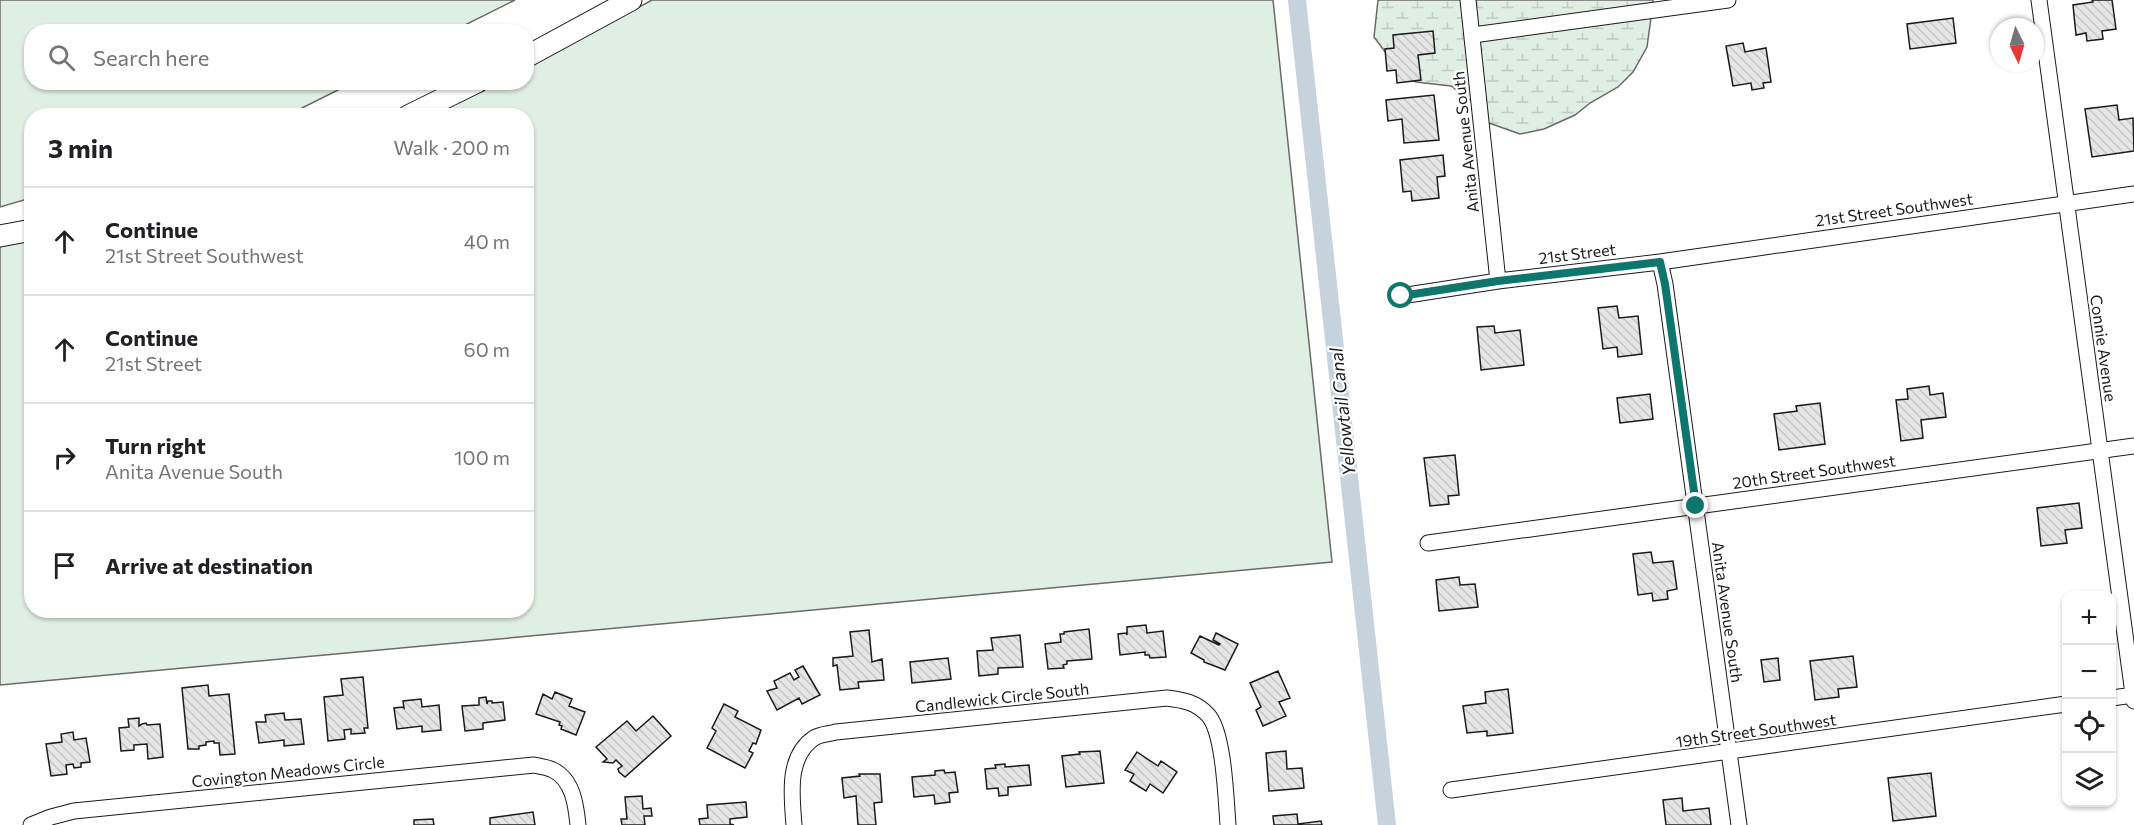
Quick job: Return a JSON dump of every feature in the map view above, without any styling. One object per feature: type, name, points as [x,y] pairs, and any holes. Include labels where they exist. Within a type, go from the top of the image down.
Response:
[{"type":"street","points":[[534,53],[631,0]]},
{"type":"street","name":"Anita Avenue South","points":[[1468,0],[1498,281]]},
{"type":"street","points":[[1473,35],[1728,0]]},
{"type":"street","name":"Connie Avenue","points":[[2039,0],[2134,697]]},
{"type":"street","points":[[424,108],[461,90]]},
{"type":"street","name":"21st Street Southwest","points":[[1660,262],[2134,194]]},
{"type":"street","points":[[0,236],[24,232]]},
{"type":"street","name":"Anita Avenue South","points":[[1660,262],[1665,284],[1739,825]]},
{"type":"street","name":"21st Street","points":[[1498,281],[1660,262]]},
{"type":"street","points":[[1401,296],[1498,281]]},
{"type":"street","name":"20th Street Southwest","points":[[1428,543],[1960,468],[2134,446]]},
{"type":"street","points":[[2116,698],[2134,697]]},
{"type":"street","name":"Candlewick Circle South","points":[[794,825],[790,786],[800,751],[815,737],[836,732],[1167,698],[1188,700],[1209,716],[1217,732],[1228,825]]},
{"type":"street","name":"19th Street Southwest","points":[[1451,790],[2062,705]]},
{"type":"street","name":"Covington Meadows Circle","points":[[31,825],[74,811],[534,765],[550,769],[567,782],[575,800],[579,825]]},
{"type":"green space","points":[[0,0],[515,0],[467,24],[24,24],[24,90],[338,90],[302,108],[24,108],[24,200],[0,207]]},
{"type":"green space","points":[[652,0],[1273,0],[1332,562],[0,685],[0,246],[24,241],[24,618],[534,618],[534,108],[447,108],[484,90],[534,90],[534,64]]},
{"type":"green space","points":[[1378,0],[1653,0],[1653,3],[1647,47],[1633,72],[1618,87],[1590,103],[1575,115],[1544,129],[1520,134],[1489,123],[1474,103],[1451,86],[1416,82],[1404,77],[1374,37]]},
{"type":"building","points":[[2092,0],[2112,0],[2116,29],[2102,31],[2103,39],[2087,41],[2086,33],[2076,35],[2073,5],[2093,2]]},
{"type":"building","points":[[1953,18],[1956,43],[1910,49],[1907,24]]},
{"type":"building","points":[[1433,31],[1435,53],[1418,55],[1421,80],[1397,83],[1396,70],[1387,71],[1385,49],[1394,48],[1393,35]]},
{"type":"building","points":[[1743,43],[1745,52],[1766,48],[1771,82],[1763,83],[1764,88],[1752,90],[1751,83],[1733,86],[1726,46]]},
{"type":"building","points":[[1434,95],[1439,140],[1404,143],[1402,119],[1388,121],[1386,100]]},
{"type":"building","points":[[2117,105],[2119,120],[2133,118],[2134,151],[2092,157],[2085,109]]},
{"type":"building","points":[[1443,155],[1445,176],[1437,177],[1439,198],[1412,201],[1411,191],[1403,192],[1400,160]]},
{"type":"building","points":[[1617,306],[1619,318],[1638,316],[1642,354],[1618,357],[1617,347],[1603,349],[1598,308]]},
{"type":"building","points":[[1494,326],[1495,333],[1520,330],[1524,365],[1481,370],[1477,327]]},
{"type":"building","points":[[1929,386],[1930,395],[1943,393],[1946,417],[1921,420],[1923,438],[1901,441],[1896,400],[1908,399],[1907,389]]},
{"type":"building","points":[[1650,394],[1653,419],[1620,423],[1617,398]]},
{"type":"building","points":[[1820,403],[1825,444],[1779,450],[1774,414],[1797,411],[1796,406]]},
{"type":"building","points":[[1455,455],[1459,495],[1448,496],[1449,504],[1430,506],[1424,458]]},
{"type":"building","points":[[2079,503],[2082,528],[2065,530],[2067,543],[2041,546],[2037,508]]},
{"type":"building","points":[[1651,552],[1653,563],[1673,561],[1677,589],[1667,591],[1668,599],[1653,601],[1652,593],[1638,595],[1633,554]]},
{"type":"building","points":[[1459,577],[1460,585],[1475,584],[1478,607],[1439,611],[1436,580]]},
{"type":"building","points":[[1146,625],[1147,633],[1163,631],[1166,657],[1150,658],[1149,655],[1145,655],[1145,652],[1120,655],[1118,634],[1126,633],[1127,635],[1127,627]]},
{"type":"building","points":[[1089,629],[1092,659],[1067,661],[1067,664],[1063,665],[1064,668],[1048,669],[1045,644],[1061,642],[1060,634],[1064,632]]},
{"type":"building","points":[[869,630],[872,662],[882,659],[884,680],[858,682],[859,688],[840,690],[837,665],[833,666],[833,658],[853,656],[850,632]]},
{"type":"building","points":[[1216,633],[1238,644],[1225,670],[1204,662],[1191,653],[1200,636],[1219,645],[1213,640]]},
{"type":"building","points":[[1020,635],[1023,667],[998,668],[998,674],[979,676],[977,651],[993,650],[991,638]]},
{"type":"building","points":[[1853,656],[1857,687],[1838,689],[1839,697],[1815,700],[1810,661]]},
{"type":"building","points":[[948,658],[951,679],[912,683],[910,662]]},
{"type":"building","points":[[1778,658],[1780,680],[1764,682],[1761,660]]},
{"type":"building","points":[[803,666],[820,695],[802,704],[799,698],[777,710],[767,691],[777,688],[774,681],[790,673],[794,680],[799,677],[795,670]]},
{"type":"building","points":[[1278,671],[1290,698],[1279,702],[1286,716],[1263,726],[1256,710],[1261,707],[1250,683]]},
{"type":"building","points":[[363,677],[368,728],[364,728],[365,733],[351,734],[351,729],[344,730],[345,739],[328,741],[324,697],[343,695],[341,679]]},
{"type":"building","points":[[208,685],[209,696],[229,694],[235,754],[220,755],[219,743],[214,743],[214,741],[206,742],[206,745],[199,746],[199,749],[188,749],[182,688]]},
{"type":"building","points":[[1508,689],[1513,733],[1487,736],[1487,731],[1467,733],[1463,706],[1486,703],[1485,692]]},
{"type":"building","points":[[555,692],[572,699],[569,706],[585,712],[576,735],[561,729],[560,722],[536,714],[543,694],[552,699]]},
{"type":"building","points":[[486,697],[487,704],[488,701],[503,702],[505,720],[483,723],[483,729],[465,731],[462,706],[479,705],[479,698]]},
{"type":"building","points":[[421,699],[422,707],[439,705],[441,730],[422,732],[422,726],[397,729],[394,708],[404,708],[403,701]]},
{"type":"building","points":[[724,704],[738,711],[735,717],[761,730],[756,744],[753,743],[749,751],[753,753],[745,768],[707,748],[716,731],[712,728]]},
{"type":"building","points":[[284,713],[285,720],[301,719],[304,744],[284,746],[284,740],[259,743],[256,722],[266,722],[265,715]]},
{"type":"building","points":[[653,716],[671,736],[625,777],[619,772],[618,769],[622,766],[616,760],[613,763],[603,762],[607,759],[596,747],[627,721],[636,731]]},
{"type":"building","points":[[139,718],[139,726],[146,723],[147,725],[160,724],[163,757],[148,759],[147,744],[134,745],[134,750],[121,751],[119,728],[129,727],[128,719]]},
{"type":"building","points":[[73,732],[74,740],[86,738],[90,762],[81,763],[81,767],[74,768],[73,764],[66,765],[67,774],[51,776],[46,744],[62,742],[61,734]]},
{"type":"building","points":[[1100,751],[1104,783],[1066,787],[1062,756]]},
{"type":"building","points":[[1286,751],[1287,769],[1302,768],[1304,788],[1269,791],[1266,753]]},
{"type":"building","points":[[1137,752],[1158,766],[1161,761],[1177,772],[1163,793],[1150,784],[1146,791],[1130,781],[1134,774],[1125,770]]},
{"type":"building","points":[[1005,764],[1005,767],[1029,765],[1031,785],[1008,787],[1008,795],[999,796],[998,788],[987,789],[985,769]]},
{"type":"building","points":[[944,770],[945,773],[955,772],[958,792],[949,793],[950,802],[935,804],[934,795],[914,797],[912,777],[935,775],[935,771]]},
{"type":"building","points":[[1931,773],[1936,816],[1893,821],[1888,778]]},
{"type":"building","points":[[859,774],[880,774],[882,802],[874,803],[876,825],[858,825],[856,796],[844,798],[842,778],[860,776]]},
{"type":"building","points":[[642,796],[643,809],[651,808],[652,816],[644,816],[645,825],[622,825],[621,819],[627,819],[625,797]]},
{"type":"building","points":[[1682,798],[1683,811],[1709,808],[1711,825],[1666,825],[1663,800]]},
{"type":"building","points":[[746,802],[747,817],[730,819],[730,824],[734,825],[700,825],[699,819],[708,818],[707,805]]},
{"type":"building","points":[[533,812],[535,825],[490,825],[490,818]]},
{"type":"building","points":[[1297,814],[1298,824],[1321,821],[1322,825],[1274,825],[1273,816]]},
{"type":"building","points":[[433,819],[434,825],[414,825],[414,820]]},
{"type":"waterway","name":"Yellowtail Canal","points":[[1297,0],[1387,825]]},
{"type":"route","points":[[1401,296],[1498,281],[1660,262],[1696,506]]}]
